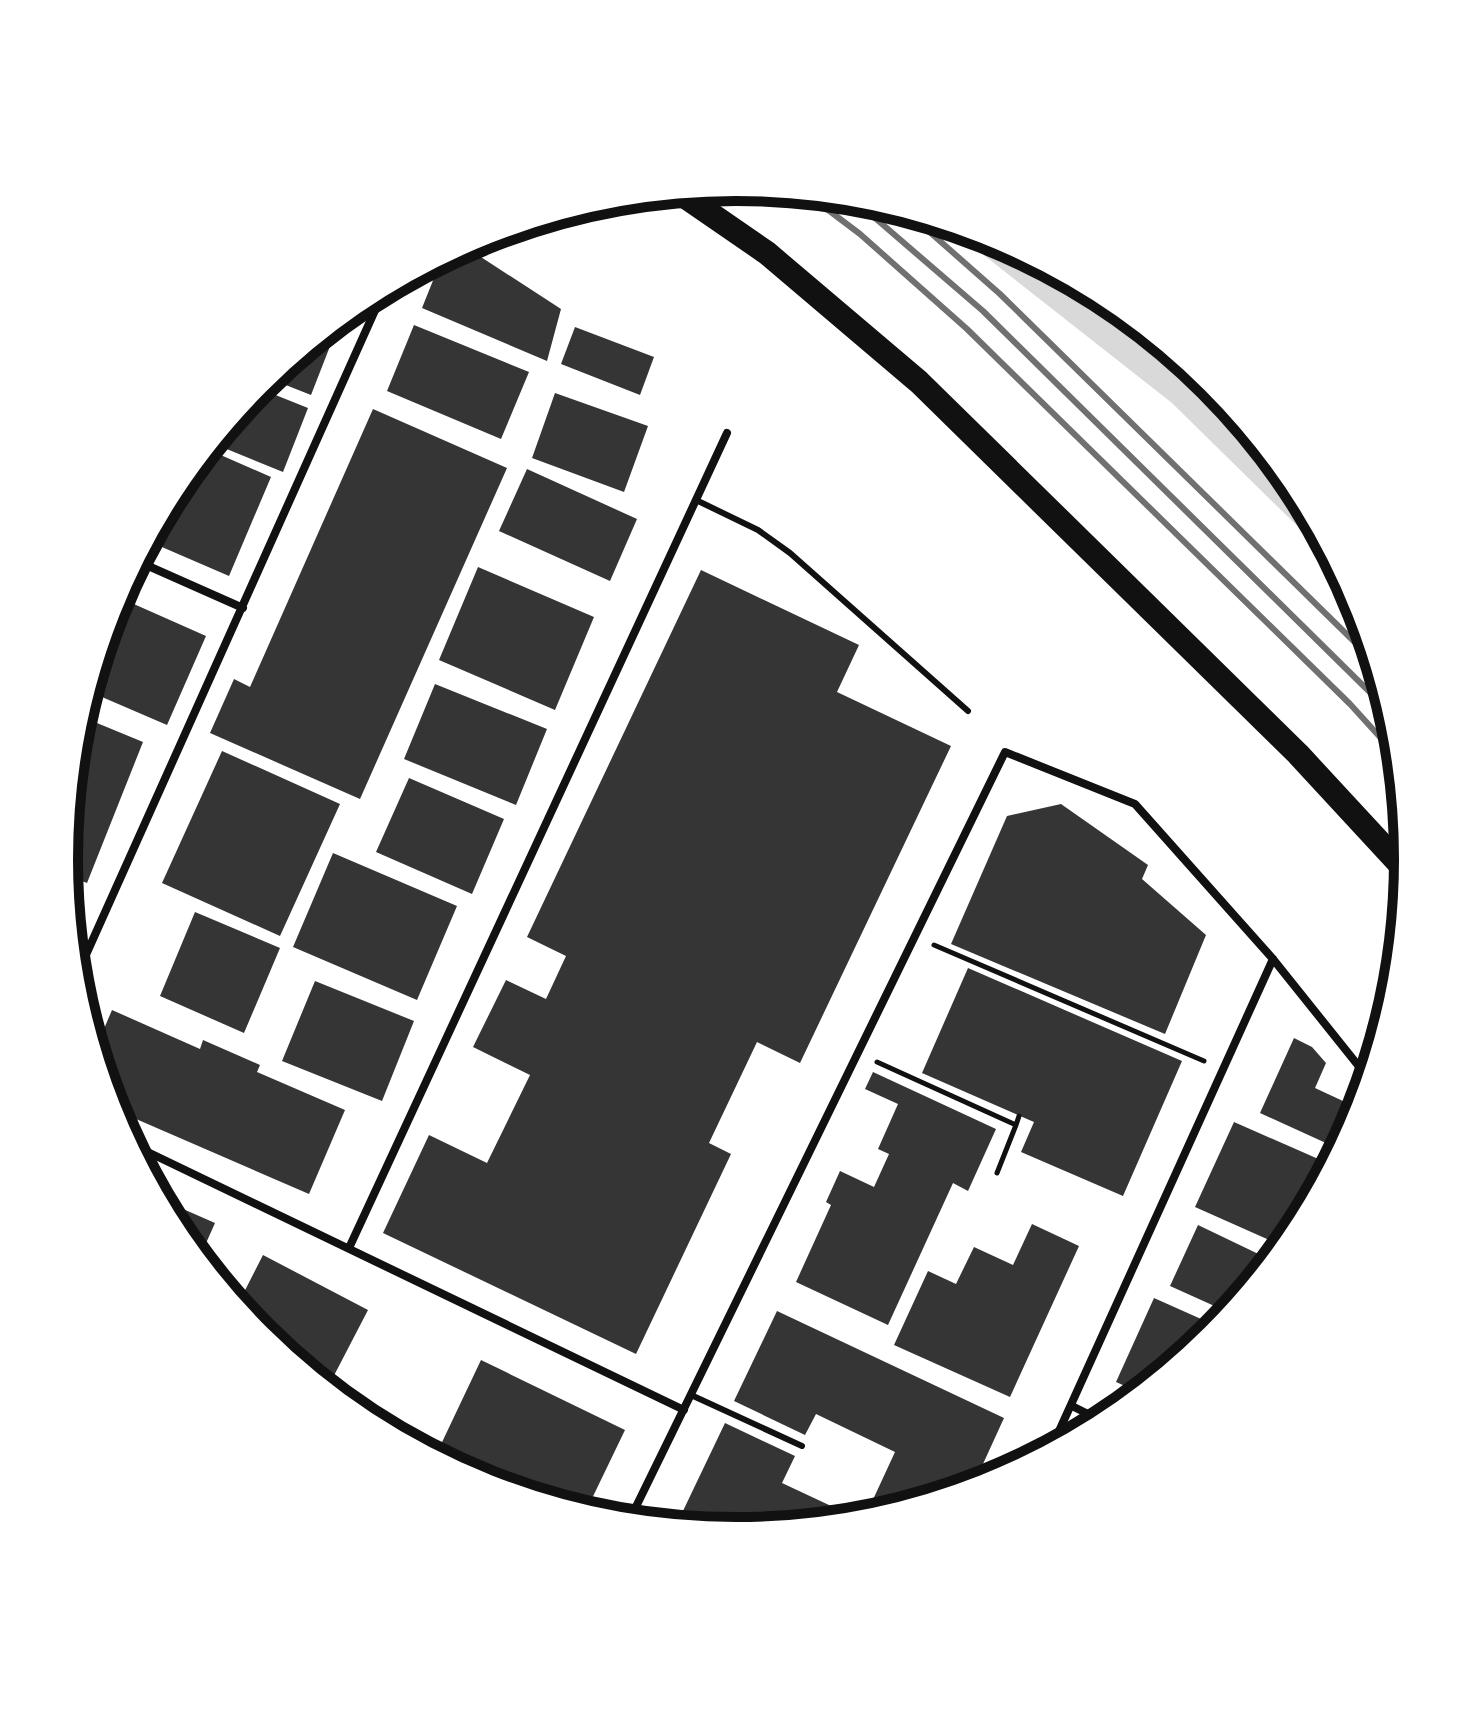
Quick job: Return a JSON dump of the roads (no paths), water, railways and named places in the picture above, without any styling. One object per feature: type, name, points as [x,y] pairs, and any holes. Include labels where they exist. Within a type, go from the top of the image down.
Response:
[{"type":"highway","points":[[693,202],[767,253],[919,382],[1298,754],[1395,859]]},
{"type":"street","points":[[86,956],[376,309]]},
{"type":"street","points":[[349,1248],[727,433]]},
{"type":"street","points":[[147,566],[243,608]]},
{"type":"street","points":[[635,1509],[1005,752],[1135,804],[1273,959],[1361,1069]]},
{"type":"street","points":[[1058,1434],[1273,959]]},
{"type":"street","points":[[146,1151],[684,1410]]},
{"type":"street","points":[[1072,1406],[1090,1415]]},
{"type":"lane","points":[[696,500],[758,530],[790,553],[968,711]]},
{"type":"lane","points":[[691,1395],[802,1446]]},
{"type":"railway","points":[[825,207],[860,234],[967,329],[1350,704],[1384,741]]},
{"type":"railway","points":[[872,216],[983,311],[1375,697]]},
{"type":"railway","points":[[926,229],[1000,294],[1360,647]]}]
